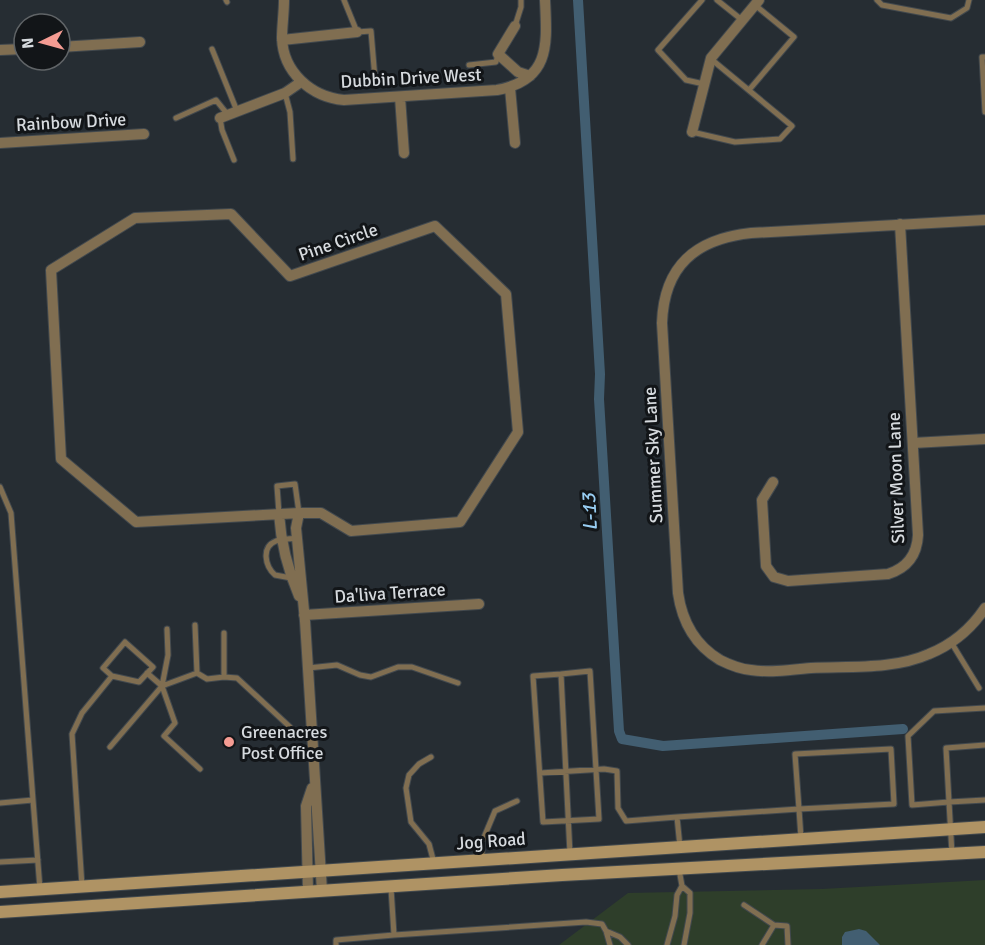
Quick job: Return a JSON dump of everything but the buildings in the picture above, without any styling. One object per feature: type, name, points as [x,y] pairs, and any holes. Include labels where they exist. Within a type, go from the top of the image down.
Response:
[{"type":"main road","name":"Jog Road","points":[[0,892],[985,827]]},
{"type":"main road","points":[[679,869],[680,847]]},
{"type":"main road","points":[[0,912],[308,891],[985,852]]},
{"type":"main road","points":[[40,889],[42,909]]},
{"type":"street","name":"Dubbin Drive West","points":[[284,0],[282,40],[287,61],[301,82],[322,96],[336,99],[400,97],[510,88],[530,76],[541,61],[546,49],[545,0]]},
{"type":"street","points":[[692,132],[711,58],[757,3]]},
{"type":"street","points":[[515,26],[498,54],[518,72],[530,76]]},
{"type":"street","points":[[282,40],[357,32]]},
{"type":"street","points":[[72,46],[140,42]]},
{"type":"street","points":[[228,115],[285,93],[301,82]]},
{"type":"street","points":[[510,88],[515,143]]},
{"type":"street","points":[[400,97],[404,153]]},
{"type":"street","name":"Rainbow Drive","points":[[0,143],[144,134]]},
{"type":"street","name":"Pine Circle","points":[[231,214],[290,276],[435,226],[506,294],[518,432],[460,522],[351,531],[321,513],[299,513],[136,522],[61,459],[51,270],[135,218],[231,214]]},
{"type":"street","name":"Summer Sky Lane","points":[[985,220],[730,235],[711,241],[684,261],[676,272],[666,294],[662,323],[678,593],[684,619],[698,642],[719,659],[738,668],[751,670],[897,663],[929,654],[951,642],[970,627],[985,608]]},
{"type":"street","name":"Silver Moon Lane","points":[[773,482],[762,500],[766,566],[774,577],[788,580],[888,574],[906,565],[914,554],[918,541],[900,224]]},
{"type":"street","points":[[913,443],[985,439]]},
{"type":"street","points":[[296,579],[299,513]]},
{"type":"street","points":[[279,514],[280,541],[296,579],[303,610],[322,891]]},
{"type":"street","name":"Da'liva Terrace","points":[[303,610],[479,604]]},
{"type":"street","points":[[308,891],[306,806],[314,782]]},
{"type":"lane","points":[[344,0],[357,32],[371,31],[375,79]]},
{"type":"lane","points":[[515,26],[521,0]]},
{"type":"lane","points":[[702,0],[658,50],[686,80],[704,84]]},
{"type":"lane","points":[[717,0],[742,20]]},
{"type":"lane","points":[[876,0],[882,5],[951,18],[967,8],[969,0]]},
{"type":"lane","points":[[749,90],[794,37],[757,3]]},
{"type":"lane","points":[[212,49],[228,115],[222,130],[234,160]]},
{"type":"lane","points":[[469,65],[496,62],[498,54]]},
{"type":"lane","points":[[985,57],[982,57],[985,112]]},
{"type":"lane","points":[[692,132],[735,142],[780,139],[792,126],[711,58]]},
{"type":"lane","points":[[285,93],[290,112],[294,159]]},
{"type":"lane","points":[[176,118],[216,100],[228,115]]},
{"type":"lane","points":[[279,514],[277,486],[295,484],[299,513]]},
{"type":"lane","points":[[0,487],[11,513],[40,889]]},
{"type":"lane","points":[[296,579],[275,575],[267,565],[266,556],[268,548],[275,541],[297,538]]},
{"type":"lane","points":[[195,625],[197,673]]},
{"type":"lane","points":[[162,686],[168,655],[167,629]]},
{"type":"lane","points":[[224,633],[224,677]]},
{"type":"lane","points":[[125,642],[153,667],[139,682],[112,676],[103,668],[125,642]]},
{"type":"lane","points":[[951,642],[979,688]]},
{"type":"lane","points":[[308,668],[337,665],[360,675],[371,676],[398,667],[412,667],[458,683]]},
{"type":"lane","points":[[590,671],[596,769],[599,819],[543,822],[533,676],[590,671]]},
{"type":"lane","points":[[147,673],[162,686],[175,723],[164,736],[200,769]]},
{"type":"lane","points":[[197,673],[207,679],[237,678],[290,727]]},
{"type":"lane","points":[[110,747],[162,686],[197,673]]},
{"type":"lane","points":[[561,674],[570,854]]},
{"type":"lane","points":[[82,886],[72,734],[82,713],[112,676]]},
{"type":"lane","points":[[985,708],[934,711],[908,736],[912,805],[985,800]]},
{"type":"lane","points":[[952,854],[946,748],[985,745]]},
{"type":"lane","points":[[540,773],[596,769],[617,771],[618,808],[626,821],[799,809],[894,804],[891,749],[795,754],[799,809],[801,839]]},
{"type":"lane","points":[[430,757],[419,764],[409,775],[406,788],[411,822],[429,844],[434,863]]},
{"type":"lane","points":[[0,803],[33,800]]},
{"type":"lane","points":[[482,860],[482,842],[495,810],[517,801]]},
{"type":"lane","points":[[677,817],[680,847]]},
{"type":"lane","points":[[0,862],[38,860]]},
{"type":"lane","points":[[679,869],[682,886],[690,893],[690,913],[684,945]]},
{"type":"lane","points":[[391,886],[394,934]]},
{"type":"lane","points":[[667,945],[675,916],[676,895],[682,886]]},
{"type":"lane","points":[[744,905],[774,925],[787,926],[788,945]]},
{"type":"lane","points":[[336,945],[336,940],[394,934],[586,922],[602,924],[610,945]]},
{"type":"lane","points":[[762,945],[774,925]]},
{"type":"lane","points":[[606,931],[620,937],[628,945]]},
{"type":"green space","points":[[985,880],[985,945],[559,945],[628,893],[822,889]]},
{"type":"water","points":[[859,929],[866,931],[880,945],[842,945],[845,932]]},
{"type":"waterway","name":"L-13","points":[[578,0],[600,374],[599,399],[619,731],[622,739],[663,746],[903,729]]},
{"type":"place","name":"Greenacres Post Office","points":[[229,742]]}]
